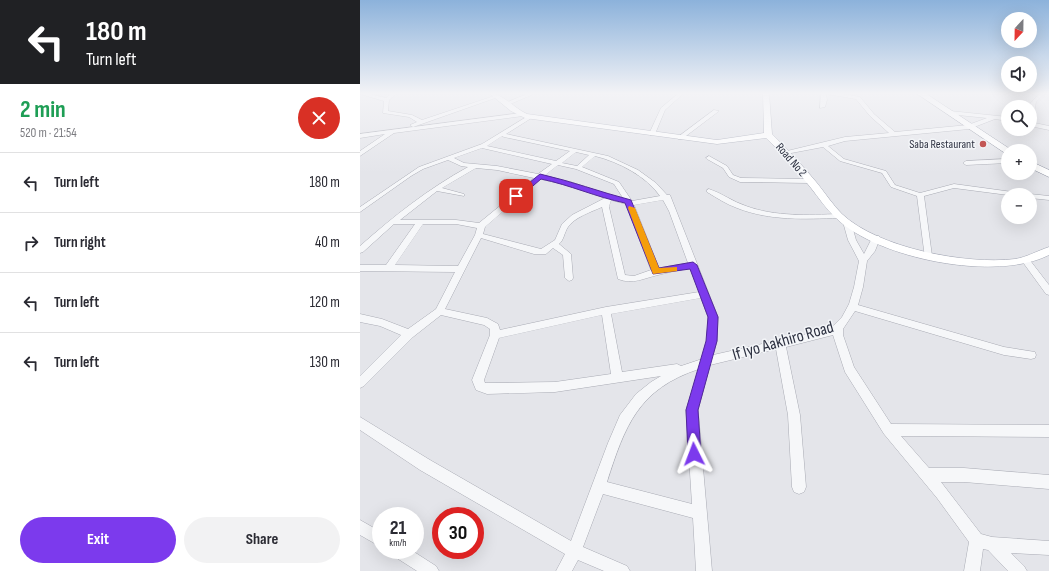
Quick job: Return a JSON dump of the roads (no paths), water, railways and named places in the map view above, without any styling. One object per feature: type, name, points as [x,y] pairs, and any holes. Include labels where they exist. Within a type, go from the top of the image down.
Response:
[{"type":"highway","points":[[959,120],[1001,147]]},
{"type":"highway","points":[[1037,168],[1049,174]]},
{"type":"main road","name":"Road No 2","points":[[551,120],[717,142],[768,135],[786,152],[839,216],[847,222],[889,244],[928,256],[996,264],[1026,261],[1049,251]]},
{"type":"main road","points":[[767,120],[768,135]]},
{"type":"street","points":[[417,120],[422,122]]},
{"type":"street","points":[[402,129],[428,120]]},
{"type":"street","points":[[374,145],[363,141],[361,136],[402,129],[497,120]]},
{"type":"street","points":[[360,210],[421,168],[481,146],[504,135],[521,120]]},
{"type":"street","points":[[652,134],[658,120]]},
{"type":"street","points":[[680,138],[704,120]]},
{"type":"street","points":[[877,120],[894,135]]},
{"type":"street","points":[[786,152],[824,145],[845,139],[970,127],[989,120]]},
{"type":"street","points":[[1037,125],[1049,128]]},
{"type":"street","points":[[360,154],[395,130]]},
{"type":"street","points":[[504,135],[594,154],[618,162],[638,172],[657,185],[667,197],[713,317],[712,341],[692,410],[696,483],[700,513],[704,571]]},
{"type":"street","points":[[824,145],[842,160],[884,172],[893,186],[920,195],[954,186],[1001,192]]},
{"type":"street","points":[[481,146],[578,168],[617,184],[629,203],[656,272]]},
{"type":"street","points":[[360,383],[408,334],[439,311],[479,235],[481,226],[540,176],[574,151]]},
{"type":"street","points":[[578,168],[594,154]]},
{"type":"street","points":[[449,158],[463,165],[497,168],[569,183],[608,199],[629,203],[667,197]]},
{"type":"street","points":[[709,158],[726,167],[731,176],[740,180],[809,181]]},
{"type":"street","points":[[966,163],[1001,161]]},
{"type":"street","points":[[360,250],[391,222],[436,189],[474,167]]},
{"type":"street","points":[[436,189],[462,195]]},
{"type":"street","points":[[709,191],[742,208],[760,212],[797,217],[839,216]]},
{"type":"street","points":[[920,195],[928,256]]},
{"type":"street","points":[[1037,197],[1049,198]]},
{"type":"street","points":[[608,199],[605,207],[621,277],[626,280],[639,278],[656,272],[693,265]]},
{"type":"street","points":[[479,235],[534,251],[544,252],[554,246],[565,226],[575,217],[608,199]]},
{"type":"street","points":[[391,222],[456,222],[481,226]]},
{"type":"street","points":[[388,267],[421,222]]},
{"type":"street","points":[[847,222],[852,240],[863,261],[871,251],[876,238]]},
{"type":"street","points":[[554,246],[567,254],[569,278]]},
{"type":"street","name":"If Iyo Aakhiro Road","points":[[564,571],[575,551],[618,430],[639,398],[660,380],[686,367],[780,345],[838,329],[853,307],[859,294],[863,261]]},
{"type":"street","points":[[1026,261],[1049,292]]},
{"type":"street","points":[[360,268],[388,267],[462,269]]},
{"type":"street","points":[[495,335],[606,311],[705,294]]},
{"type":"street","points":[[853,307],[1004,351],[1031,355]]},
{"type":"street","points":[[439,311],[487,322],[494,327],[495,335],[478,380],[480,387],[487,390],[555,387],[686,367]]},
{"type":"street","points":[[606,311],[617,378]]},
{"type":"street","points":[[360,318],[382,323],[408,334]]},
{"type":"street","points":[[838,329],[838,335],[849,369],[888,430],[927,475],[977,540],[992,544],[1049,548]]},
{"type":"street","points":[[780,345],[794,415],[799,487]]},
{"type":"street","points":[[360,424],[425,465],[575,551],[622,571]]},
{"type":"street","points":[[888,430],[1049,431]]},
{"type":"street","points":[[927,475],[964,475],[1049,482]]},
{"type":"street","points":[[598,486],[700,513]]},
{"type":"street","points":[[360,527],[372,534]]},
{"type":"street","points":[[972,571],[977,540]]},
{"type":"street","points":[[992,544],[1019,571]]},
{"type":"street","points":[[412,559],[431,571]]},
{"type":"place","name":"Saba Restaurant","points":[[983,144]]}]
